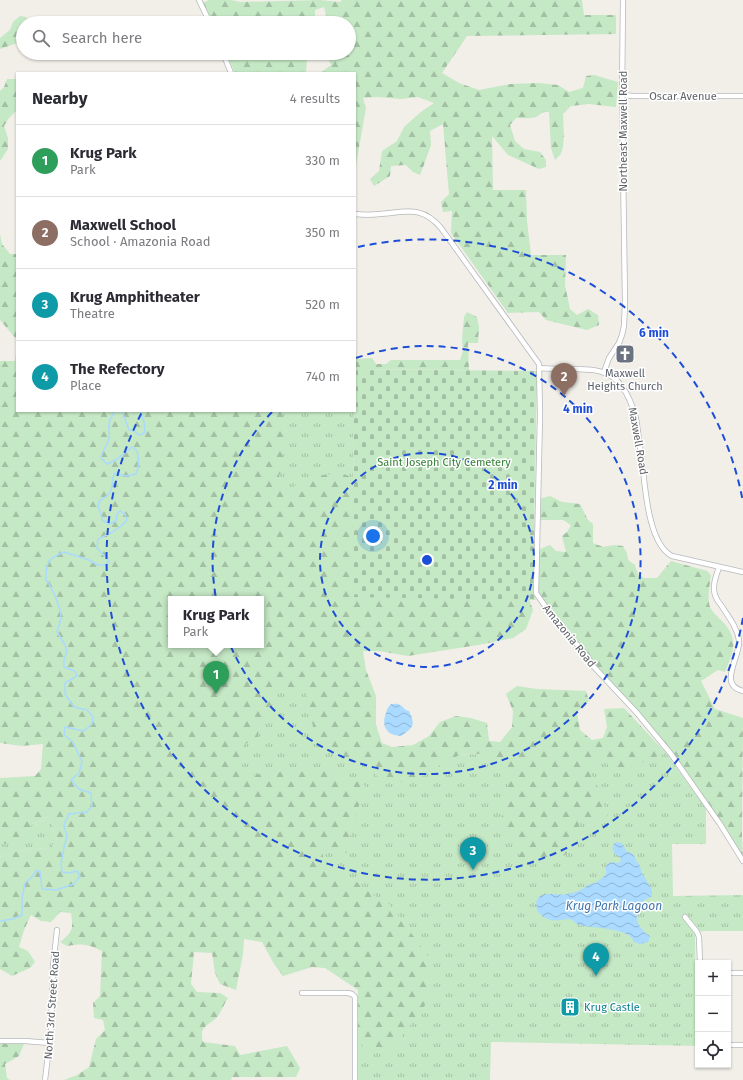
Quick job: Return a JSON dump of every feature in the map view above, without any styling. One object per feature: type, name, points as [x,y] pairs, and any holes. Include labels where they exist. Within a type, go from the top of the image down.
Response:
[{"type":"street","points":[[200,0],[207,16]]},
{"type":"street","name":"Northeast Maxwell Road","points":[[604,372],[609,358],[618,343],[624,326],[622,95],[623,0]]},
{"type":"street","points":[[226,60],[232,72]]},
{"type":"street","name":"Oscar Avenue","points":[[622,95],[743,96]]},
{"type":"street","name":"Amazonia Road","points":[[356,214],[381,214],[400,211],[418,212],[435,220],[511,323],[539,364],[540,415],[536,593],[552,616],[587,656],[594,667],[637,713],[671,754],[743,861]]},
{"type":"street","points":[[539,368],[592,370],[604,372]]},
{"type":"street","name":"Maxwell Road","points":[[604,372],[612,377],[622,387],[633,405],[646,498],[659,542],[665,551],[672,556],[743,572]]},
{"type":"street","points":[[719,567],[715,583],[715,594],[717,600],[736,628],[739,641],[738,651],[730,679],[734,687],[743,691]]},
{"type":"street","points":[[685,917],[697,932],[699,937],[700,960]]},
{"type":"street","name":"North 3rd Street Road","points":[[45,1080],[50,1043],[53,966],[57,930]]},
{"type":"street","points":[[731,973],[743,973]]},
{"type":"street","points":[[302,993],[339,992],[352,994],[355,997],[355,1080]]},
{"type":"street","points":[[0,1041],[50,1043]]},
{"type":"street","points":[[731,1045],[743,1045]]},
{"type":"green space","points":[[209,0],[231,0],[240,2],[320,0],[340,2],[342,0],[582,0],[584,15],[616,15],[616,34],[467,36],[442,73],[459,83],[479,90],[510,84],[539,83],[558,85],[569,92],[583,88],[586,76],[594,75],[618,82],[616,107],[589,104],[571,106],[563,114],[563,146],[560,155],[555,160],[551,148],[549,112],[543,113],[534,118],[516,118],[510,125],[515,141],[524,149],[540,152],[546,160],[546,167],[539,169],[508,155],[492,136],[493,190],[526,190],[527,221],[531,255],[566,255],[565,285],[570,309],[577,315],[588,309],[598,315],[599,325],[587,330],[546,320],[539,312],[508,313],[451,233],[452,211],[443,212],[441,202],[449,194],[443,124],[430,131],[431,145],[420,175],[413,172],[406,165],[391,166],[390,176],[374,186],[370,179],[379,171],[382,151],[397,141],[404,127],[434,103],[418,97],[401,99],[378,97],[363,98],[366,108],[356,164],[356,72],[321,72],[331,65],[329,60],[356,60],[356,16],[326,16],[324,7],[315,10],[315,16],[209,16],[203,3]]},
{"type":"green space","points":[[16,19],[16,43],[0,49],[0,38],[10,30],[13,22]]},
{"type":"green space","points":[[229,60],[307,60],[306,72],[235,72]]},
{"type":"green space","points":[[7,79],[16,79],[16,111],[4,126],[8,138],[8,149],[0,161],[0,91],[4,87]]},
{"type":"green space","points":[[0,234],[2,244],[10,254],[16,254],[16,339],[0,320]]},
{"type":"green space","points":[[467,312],[477,317],[479,327],[478,343],[468,343],[469,370],[356,369],[356,359],[372,358],[376,364],[386,364],[391,360],[460,360],[463,351],[462,339],[464,317]]},
{"type":"green space","points":[[16,355],[16,412],[283,412],[285,440],[282,468],[277,481],[290,496],[298,480],[314,476],[341,473],[354,478],[354,556],[520,594],[529,599],[533,610],[526,629],[513,638],[408,656],[379,651],[363,651],[366,670],[376,696],[376,725],[382,743],[392,747],[413,745],[429,736],[440,722],[456,716],[471,718],[487,723],[489,741],[500,742],[512,727],[513,711],[506,694],[517,686],[537,689],[586,691],[589,701],[577,712],[580,730],[592,740],[603,738],[607,727],[604,709],[624,708],[666,753],[625,769],[609,765],[600,760],[585,765],[595,780],[608,816],[591,818],[579,824],[572,849],[565,855],[556,859],[529,862],[519,858],[519,848],[513,828],[503,826],[501,820],[509,782],[494,761],[482,754],[462,754],[444,762],[430,773],[408,781],[394,783],[378,777],[363,763],[347,760],[322,746],[314,732],[306,690],[295,687],[278,690],[274,702],[265,713],[259,727],[258,739],[247,743],[242,751],[242,766],[247,775],[276,773],[301,766],[317,768],[337,776],[357,780],[366,787],[350,836],[347,853],[320,843],[326,869],[342,877],[354,880],[372,894],[389,904],[430,959],[431,982],[427,1002],[396,1044],[383,1052],[372,1054],[363,1047],[358,1033],[358,990],[325,968],[312,967],[283,976],[274,964],[262,942],[244,939],[243,954],[236,990],[220,984],[215,973],[212,953],[194,952],[191,984],[197,992],[220,993],[228,998],[218,1016],[206,1026],[202,1032],[203,1042],[235,1046],[240,1055],[287,1046],[300,1068],[296,1077],[232,1077],[231,1080],[64,1080],[77,1075],[89,1067],[96,1039],[105,1030],[103,1020],[94,1018],[93,1003],[100,996],[102,951],[81,944],[67,946],[60,942],[72,929],[71,913],[60,912],[51,922],[41,921],[31,915],[24,930],[19,947],[28,951],[35,962],[30,968],[12,976],[0,969],[0,857],[18,851],[50,848],[57,839],[48,817],[32,824],[29,836],[6,844],[0,841],[0,778],[35,776],[41,769],[43,744],[22,746],[0,743],[0,361],[15,361]]},
{"type":"green space","name":"Saint Joseph City Cemetery","points":[[356,369],[537,371],[533,587],[533,593],[536,600],[354,597],[353,412],[356,412]]},
{"type":"green space","points":[[0,372],[16,409],[16,412],[353,412],[355,755],[666,753],[706,809],[706,844],[672,844],[673,896],[743,895],[743,931],[703,931],[695,933],[695,1046],[491,1042],[490,1080],[358,1080],[356,908],[80,910]]},
{"type":"green space","points":[[550,496],[562,502],[580,504],[588,520],[593,524],[593,543],[603,547],[614,545],[623,546],[627,553],[628,560],[635,565],[638,574],[644,578],[657,578],[671,561],[707,571],[711,575],[709,601],[711,609],[729,629],[732,635],[733,647],[725,672],[718,670],[701,681],[715,709],[743,718],[743,858],[671,751],[555,619],[539,593],[537,584],[537,550],[550,545],[556,551],[566,552],[562,536],[567,532],[571,525],[563,520],[541,520],[539,499]]},
{"type":"green space","points":[[48,817],[57,839],[51,848],[18,851],[0,857],[0,841],[6,843],[32,824]]},
{"type":"green space","points":[[0,1044],[24,1044],[19,1056],[5,1064],[7,1078],[10,1080],[0,1080]]},
{"type":"water","points":[[391,704],[399,704],[409,711],[413,723],[411,728],[401,736],[388,732],[385,726],[384,722],[386,712]]},
{"type":"water","name":"Krug Park Lagoon","points":[[617,842],[624,846],[626,851],[633,854],[652,890],[652,896],[641,904],[637,915],[637,921],[640,927],[650,936],[648,942],[640,944],[634,942],[631,937],[626,934],[580,925],[569,919],[550,920],[538,912],[536,902],[542,895],[564,894],[580,890],[590,884],[596,883],[603,877],[606,874],[606,868],[609,863],[620,862],[620,857],[615,854],[613,850],[613,845]]},
{"type":"waterway","points":[[0,921],[13,919],[22,915],[22,898],[25,883],[36,871],[40,871],[42,889],[56,890],[74,884],[80,876],[77,871],[69,873],[62,872],[61,864],[67,837],[64,825],[69,814],[87,812],[92,806],[91,793],[79,789],[71,780],[79,773],[82,762],[73,742],[64,735],[65,727],[84,731],[92,724],[93,717],[87,710],[74,707],[65,694],[65,683],[77,676],[75,671],[64,667],[64,660],[67,651],[57,632],[61,615],[56,599],[46,580],[46,569],[51,559],[64,552],[89,560],[98,565],[106,565],[109,561],[97,548],[98,539],[117,529],[127,520],[125,514],[120,511],[117,514],[116,521],[109,524],[102,520],[98,507],[99,501],[110,493],[115,473],[123,476],[133,475],[136,474],[139,465],[137,451],[132,447],[111,463],[107,464],[101,458],[108,441],[109,422],[114,412]]},
{"type":"waterway","points":[[122,412],[129,430],[134,431],[139,435],[145,433],[144,422],[140,412]]},
{"type":"place","name":"Maxwell Heights Church","points":[[625,354]]},
{"type":"place","name":"Maxwell School","points":[[564,396]]},
{"type":"place","name":"Krug Park","points":[[216,694]]},
{"type":"place","name":"Krug Amphitheater","points":[[473,870]]},
{"type":"place","name":"The Refectory","points":[[596,976]]},
{"type":"place","name":"Krug Castle","points":[[570,1007]]}]
